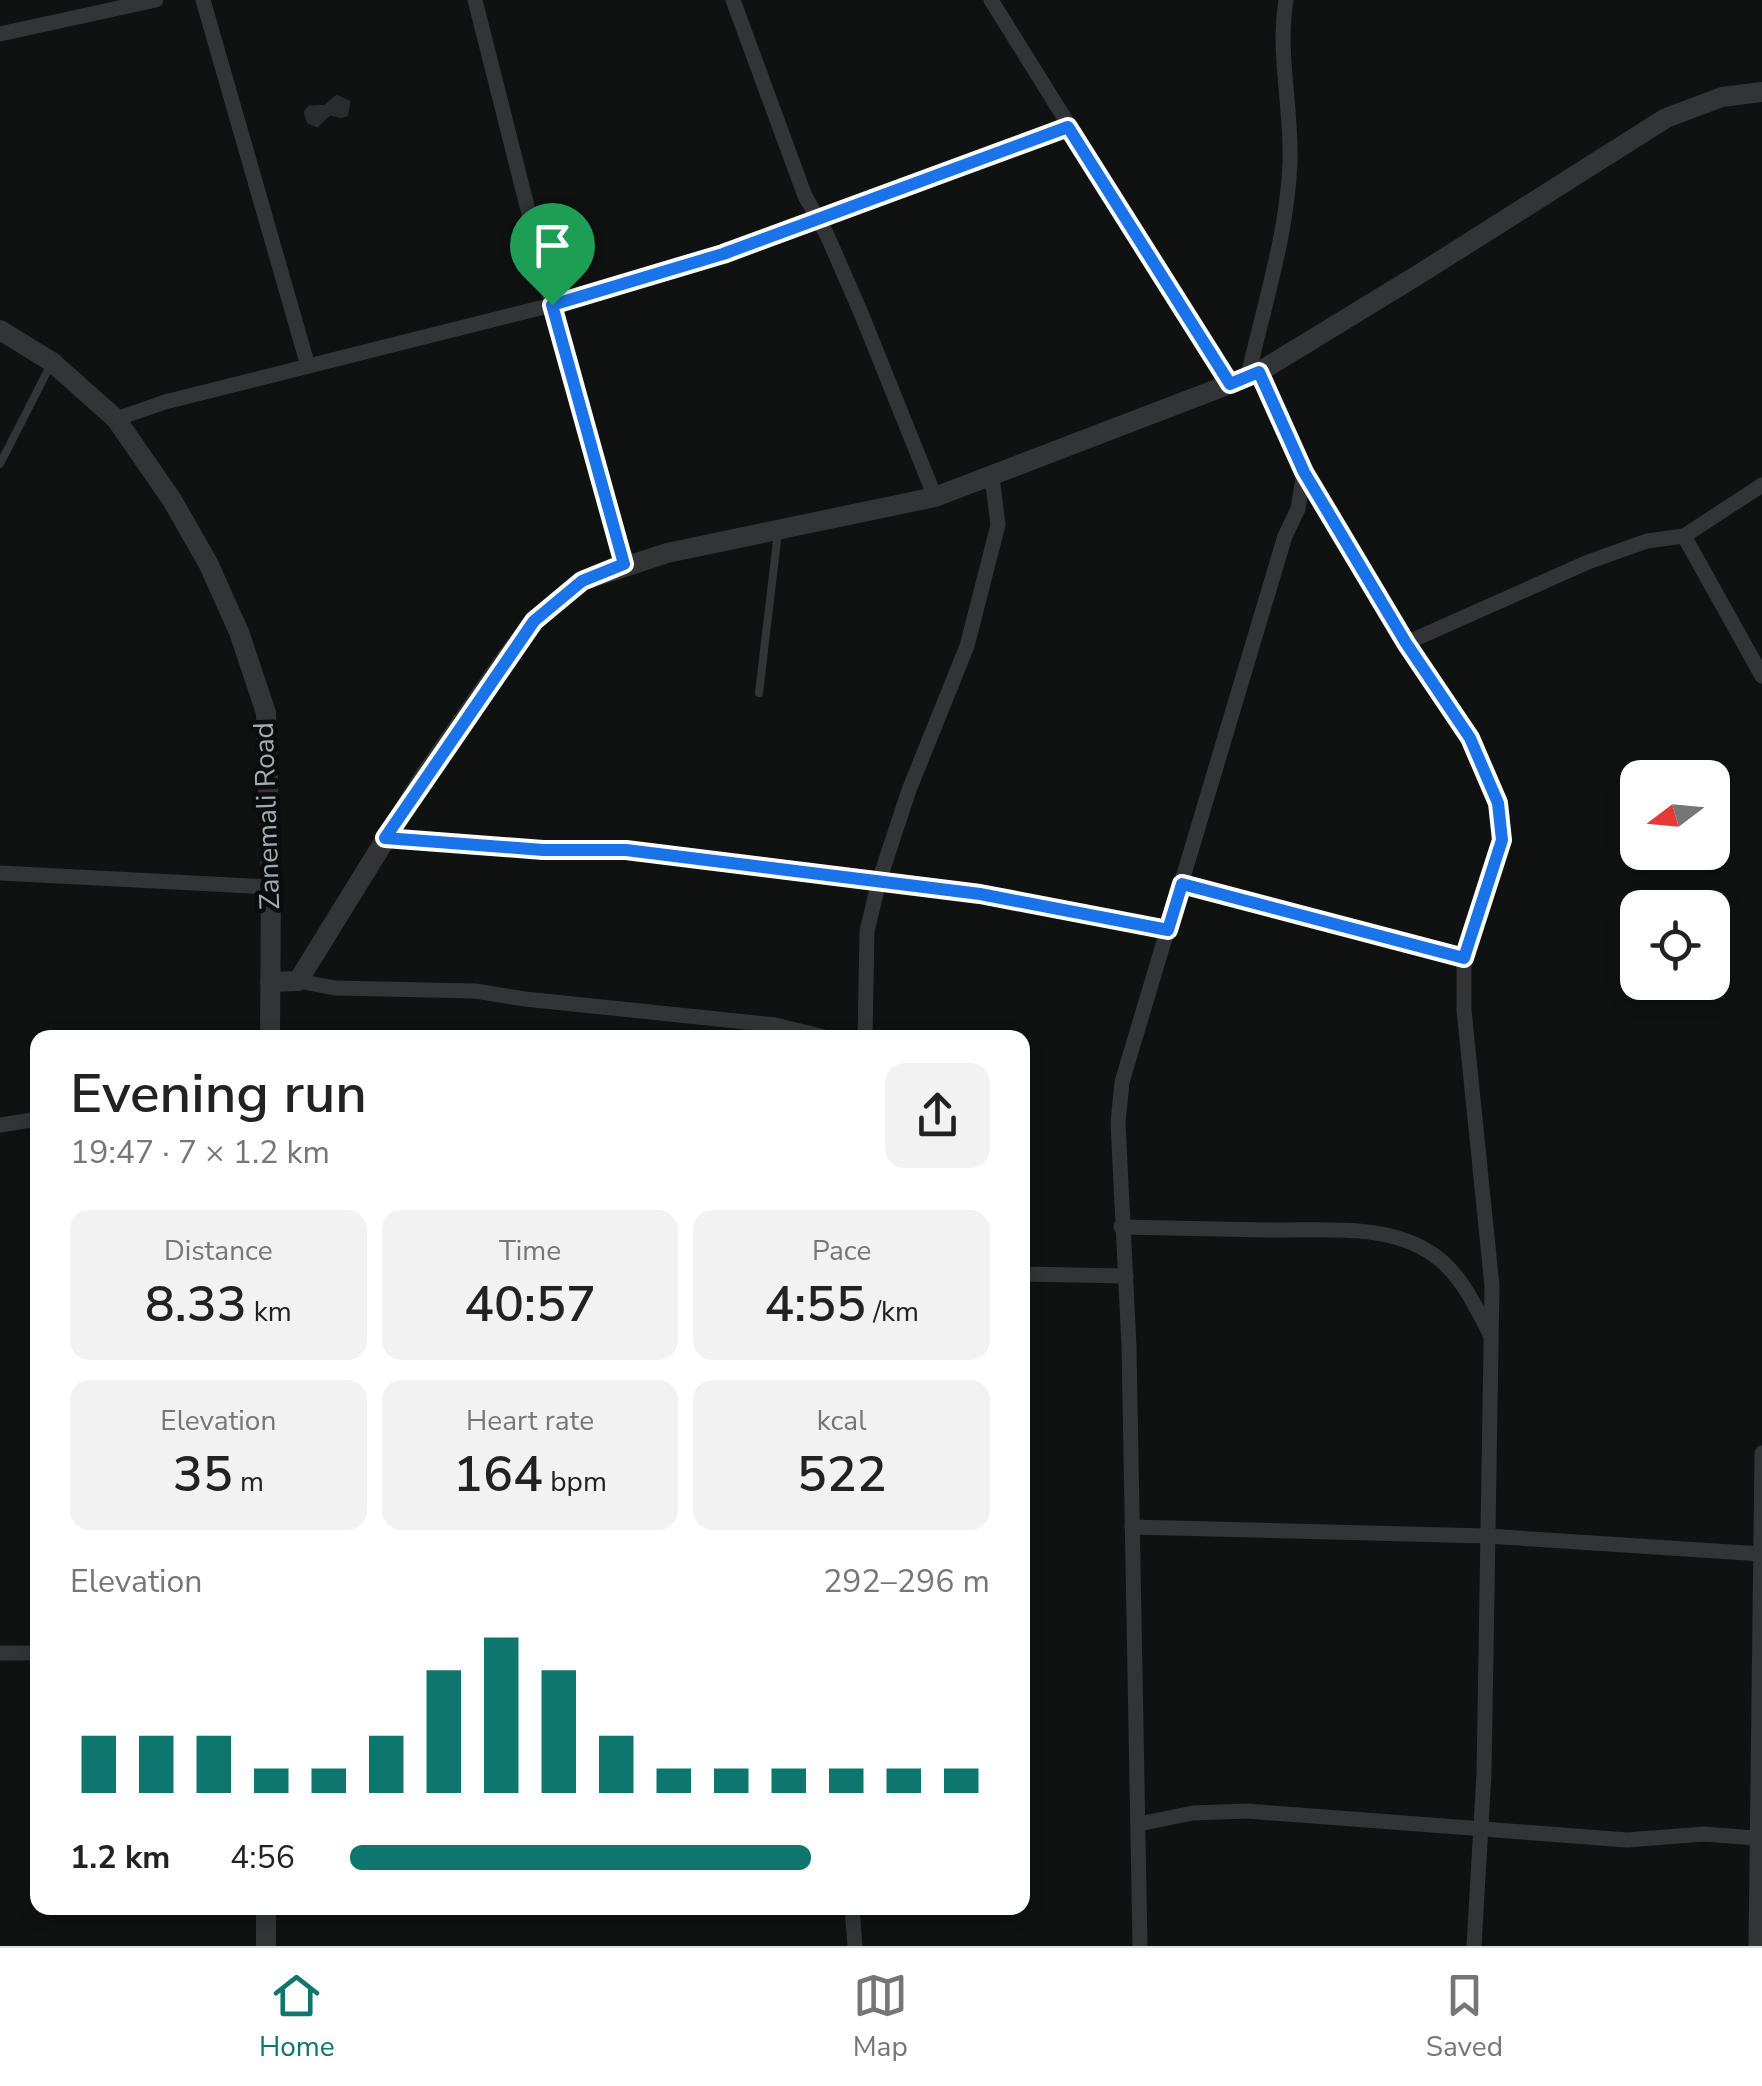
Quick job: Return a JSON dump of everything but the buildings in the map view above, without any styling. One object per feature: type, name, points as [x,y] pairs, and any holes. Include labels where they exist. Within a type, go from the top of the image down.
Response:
[{"type":"street","points":[[0,34],[156,0]]},
{"type":"street","points":[[203,0],[308,366]]},
{"type":"street","points":[[475,0],[552,305],[624,564]]},
{"type":"street","points":[[732,0],[805,196],[861,313],[935,498]]},
{"type":"street","points":[[991,0],[1068,127],[1245,377],[1406,643],[1470,738],[1502,817],[1499,852],[1472,924],[1464,958],[1464,1010],[1492,1286],[1484,1774],[1474,1946]]},
{"type":"street","points":[[1245,377],[1276,264],[1286,202],[1290,130],[1284,62],[1286,0]]},
{"type":"street","points":[[298,981],[385,838],[534,621],[582,581],[624,564],[935,498],[1245,377],[1666,118],[1722,98],[1762,92]]},
{"type":"street","points":[[116,419],[165,402],[552,305],[723,254],[1068,127]]},
{"type":"street","name":"Zanemali Road","points":[[0,330],[52,362],[116,419],[172,500],[208,562],[239,632],[266,713],[270,1030]]},
{"type":"street","points":[[1140,1946],[1126,1276],[1118,1123],[1122,1082],[1285,536],[1298,509],[1304,472]]},
{"type":"street","points":[[865,1030],[867,931],[879,881],[910,790],[967,646],[998,525],[992,477]]},
{"type":"street","points":[[1406,643],[1588,562],[1647,542],[1684,536],[1762,485]]},
{"type":"street","points":[[1684,536],[1762,676]]},
{"type":"street","points":[[385,838],[543,850],[626,850],[980,894],[1168,930]]},
{"type":"street","points":[[0,872],[271,888]]},
{"type":"street","points":[[1182,884],[1464,958]]},
{"type":"street","points":[[270,982],[298,981],[335,988],[475,991],[796,1030]]},
{"type":"street","points":[[0,1125],[30,1121]]},
{"type":"street","points":[[1121,1227],[1346,1231],[1402,1238],[1428,1251],[1450,1270],[1492,1336]]},
{"type":"street","points":[[1030,1274],[1126,1276]]},
{"type":"street","points":[[1756,1946],[1762,1453]]},
{"type":"street","points":[[1132,1527],[1488,1536],[1762,1554]]},
{"type":"street","points":[[0,1653],[30,1654]]},
{"type":"street","points":[[1140,1824],[1193,1813],[1247,1810],[1627,1840],[1704,1834],[1758,1836]]},
{"type":"street","points":[[266,1915],[266,1946]]},
{"type":"street","points":[[853,1915],[855,1946]]},
{"type":"lane","points":[[0,464],[52,362]]},
{"type":"lane","points":[[759,693],[778,532]]},
{"type":"route","points":[[1068,127],[1230,384],[1259,372],[1304,472],[1484,766],[1502,817],[1502,840],[1464,958],[1182,884],[1168,930],[980,894],[626,850],[543,850],[385,838],[534,621],[582,581],[624,564],[552,305],[723,254],[1068,127]]}]
